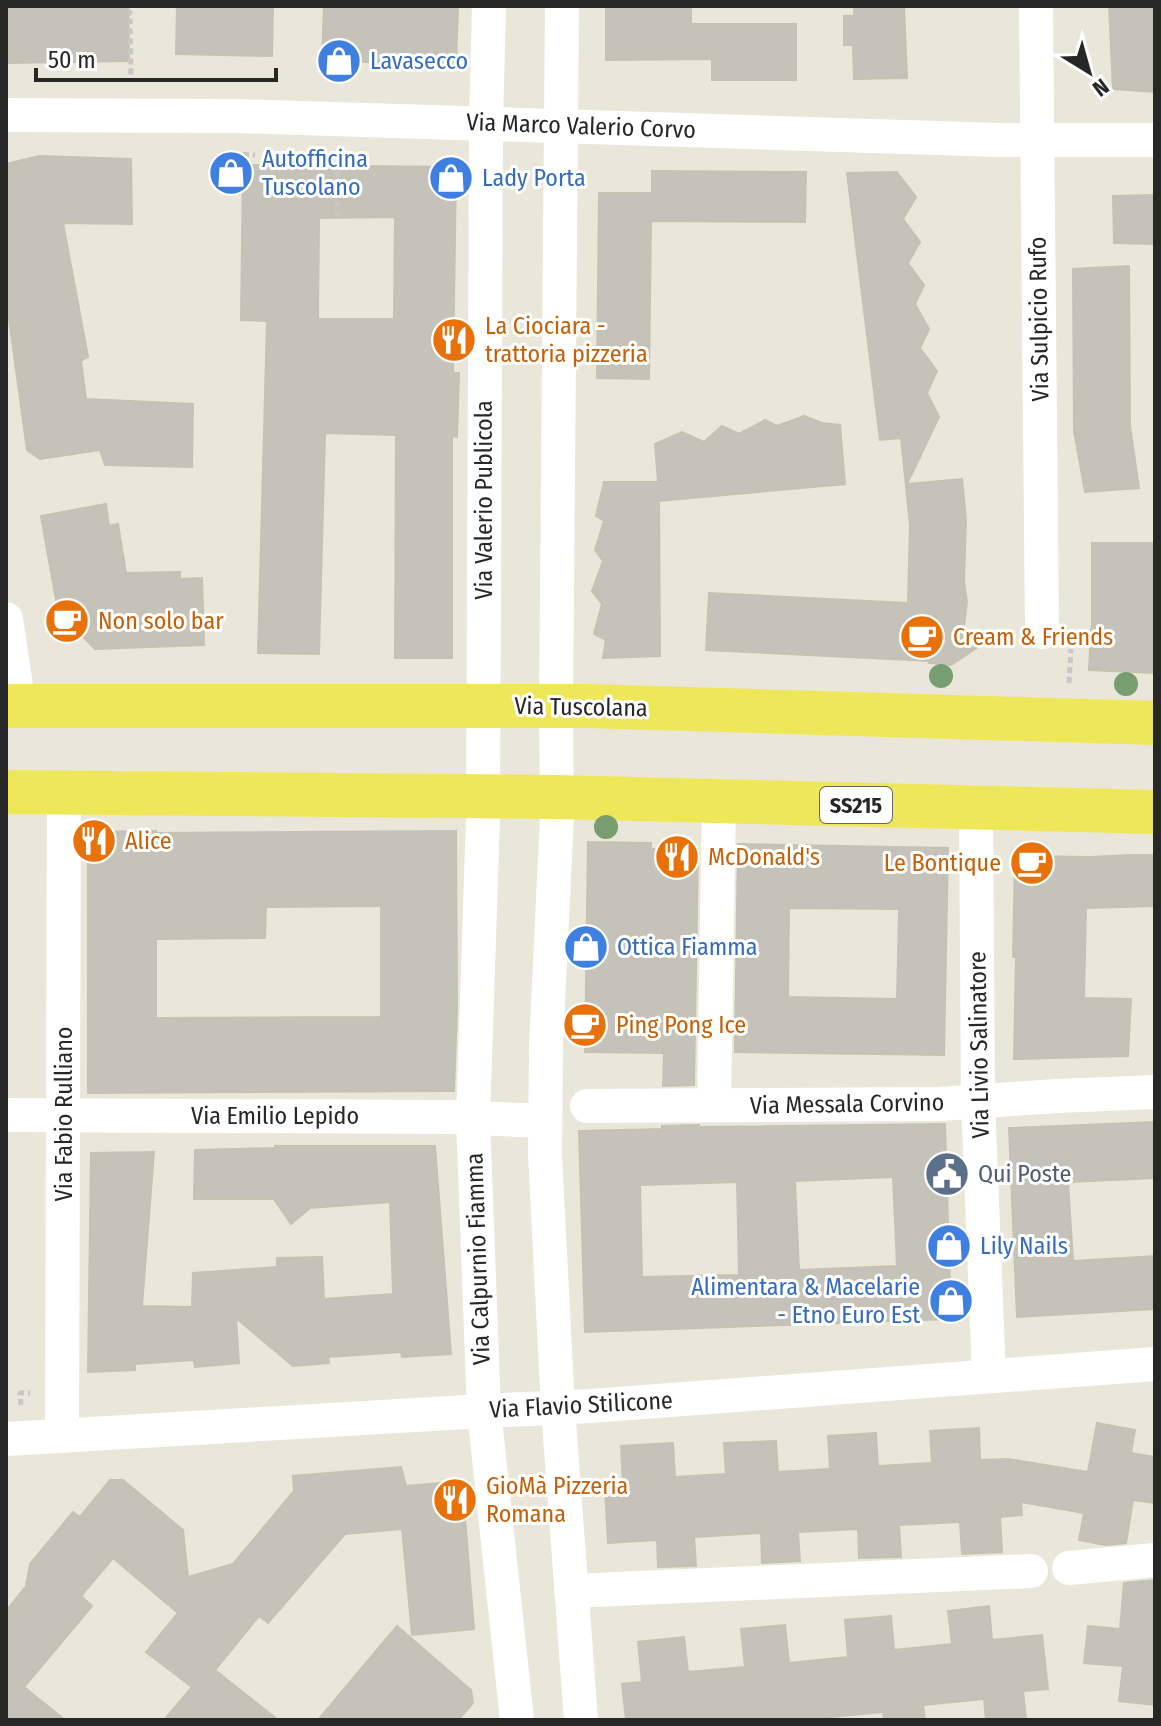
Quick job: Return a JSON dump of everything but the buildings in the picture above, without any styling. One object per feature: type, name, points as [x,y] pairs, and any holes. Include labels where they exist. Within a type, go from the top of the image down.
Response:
[{"type":"main road","name":"Via Tuscolana","points":[[13,706],[556,706],[1155,723]]},
{"type":"main road","name":"SS215","points":[[6,792],[556,797],[1155,812]]},
{"type":"street","name":"Via Valerio Publicola","points":[[483,797],[489,6]]},
{"type":"street","points":[[562,6],[556,797],[544,1121],[574,1407],[571,1591],[581,1720]]},
{"type":"street","name":"Via Sulpicio Rufo","points":[[1036,6],[1042,632]]},
{"type":"street","name":"Via Marco Valerio Corvo","points":[[6,115],[235,116],[984,140],[1155,140]]},
{"type":"street","points":[[6,619],[13,706]]},
{"type":"street","name":"Via Fabio Rulliano","points":[[62,1436],[64,792]]},
{"type":"street","name":"Via Calpurnio Fiamma","points":[[483,797],[473,1119],[484,1411],[517,1720]]},
{"type":"street","points":[[714,1105],[719,801]]},
{"type":"street","name":"Via Livio Salinatore","points":[[976,809],[978,1101],[989,1376]]},
{"type":"street","name":"Via Messala Corvino","points":[[587,1106],[912,1104],[1155,1092]]},
{"type":"street","name":"Via Emilio Lepido","points":[[6,1115],[544,1121]]},
{"type":"street","name":"Via Flavio Stilicone","points":[[14,1425],[62,1436],[574,1407],[1155,1364]]},
{"type":"street","points":[[1069,1568],[1155,1560]]},
{"type":"street","points":[[571,1591],[1031,1571]]},
{"type":"path","points":[[128,15],[130,12],[131,81]]},
{"type":"path","points":[[223,153],[255,155]]},
{"type":"path","points":[[337,156],[337,217]]},
{"type":"path","points":[[1069,688],[1070,665]]},
{"type":"path","points":[[14,1425],[20,1393],[31,1392]]},
{"type":"place","name":"Lavasecco","points":[[339,61]]},
{"type":"place","name":"Autofficina Tuscolano","points":[[231,173]]},
{"type":"place","name":"Lady Porta","points":[[451,178]]},
{"type":"place","name":"La Ciociara - trattoria pizzeria","points":[[454,340]]},
{"type":"place","name":"Non solo bar","points":[[67,621]]},
{"type":"place","name":"Cream & Friends","points":[[922,637]]},
{"type":"place","name":"Alice","points":[[94,841]]},
{"type":"place","name":"McDonald's","points":[[677,857]]},
{"type":"place","name":"Le Bontique","points":[[1032,863]]},
{"type":"place","name":"Ottica Fiamma","points":[[586,947]]},
{"type":"place","name":"Ping Pong Ice","points":[[585,1025]]},
{"type":"place","name":"Qui Poste","points":[[947,1174]]},
{"type":"place","name":"Lily Nails","points":[[949,1246]]},
{"type":"place","name":"Alimentara & Macelarie - Etno Euro Est","points":[[951,1301]]},
{"type":"place","name":"GioMà Pizzeria Romana","points":[[455,1500]]}]
